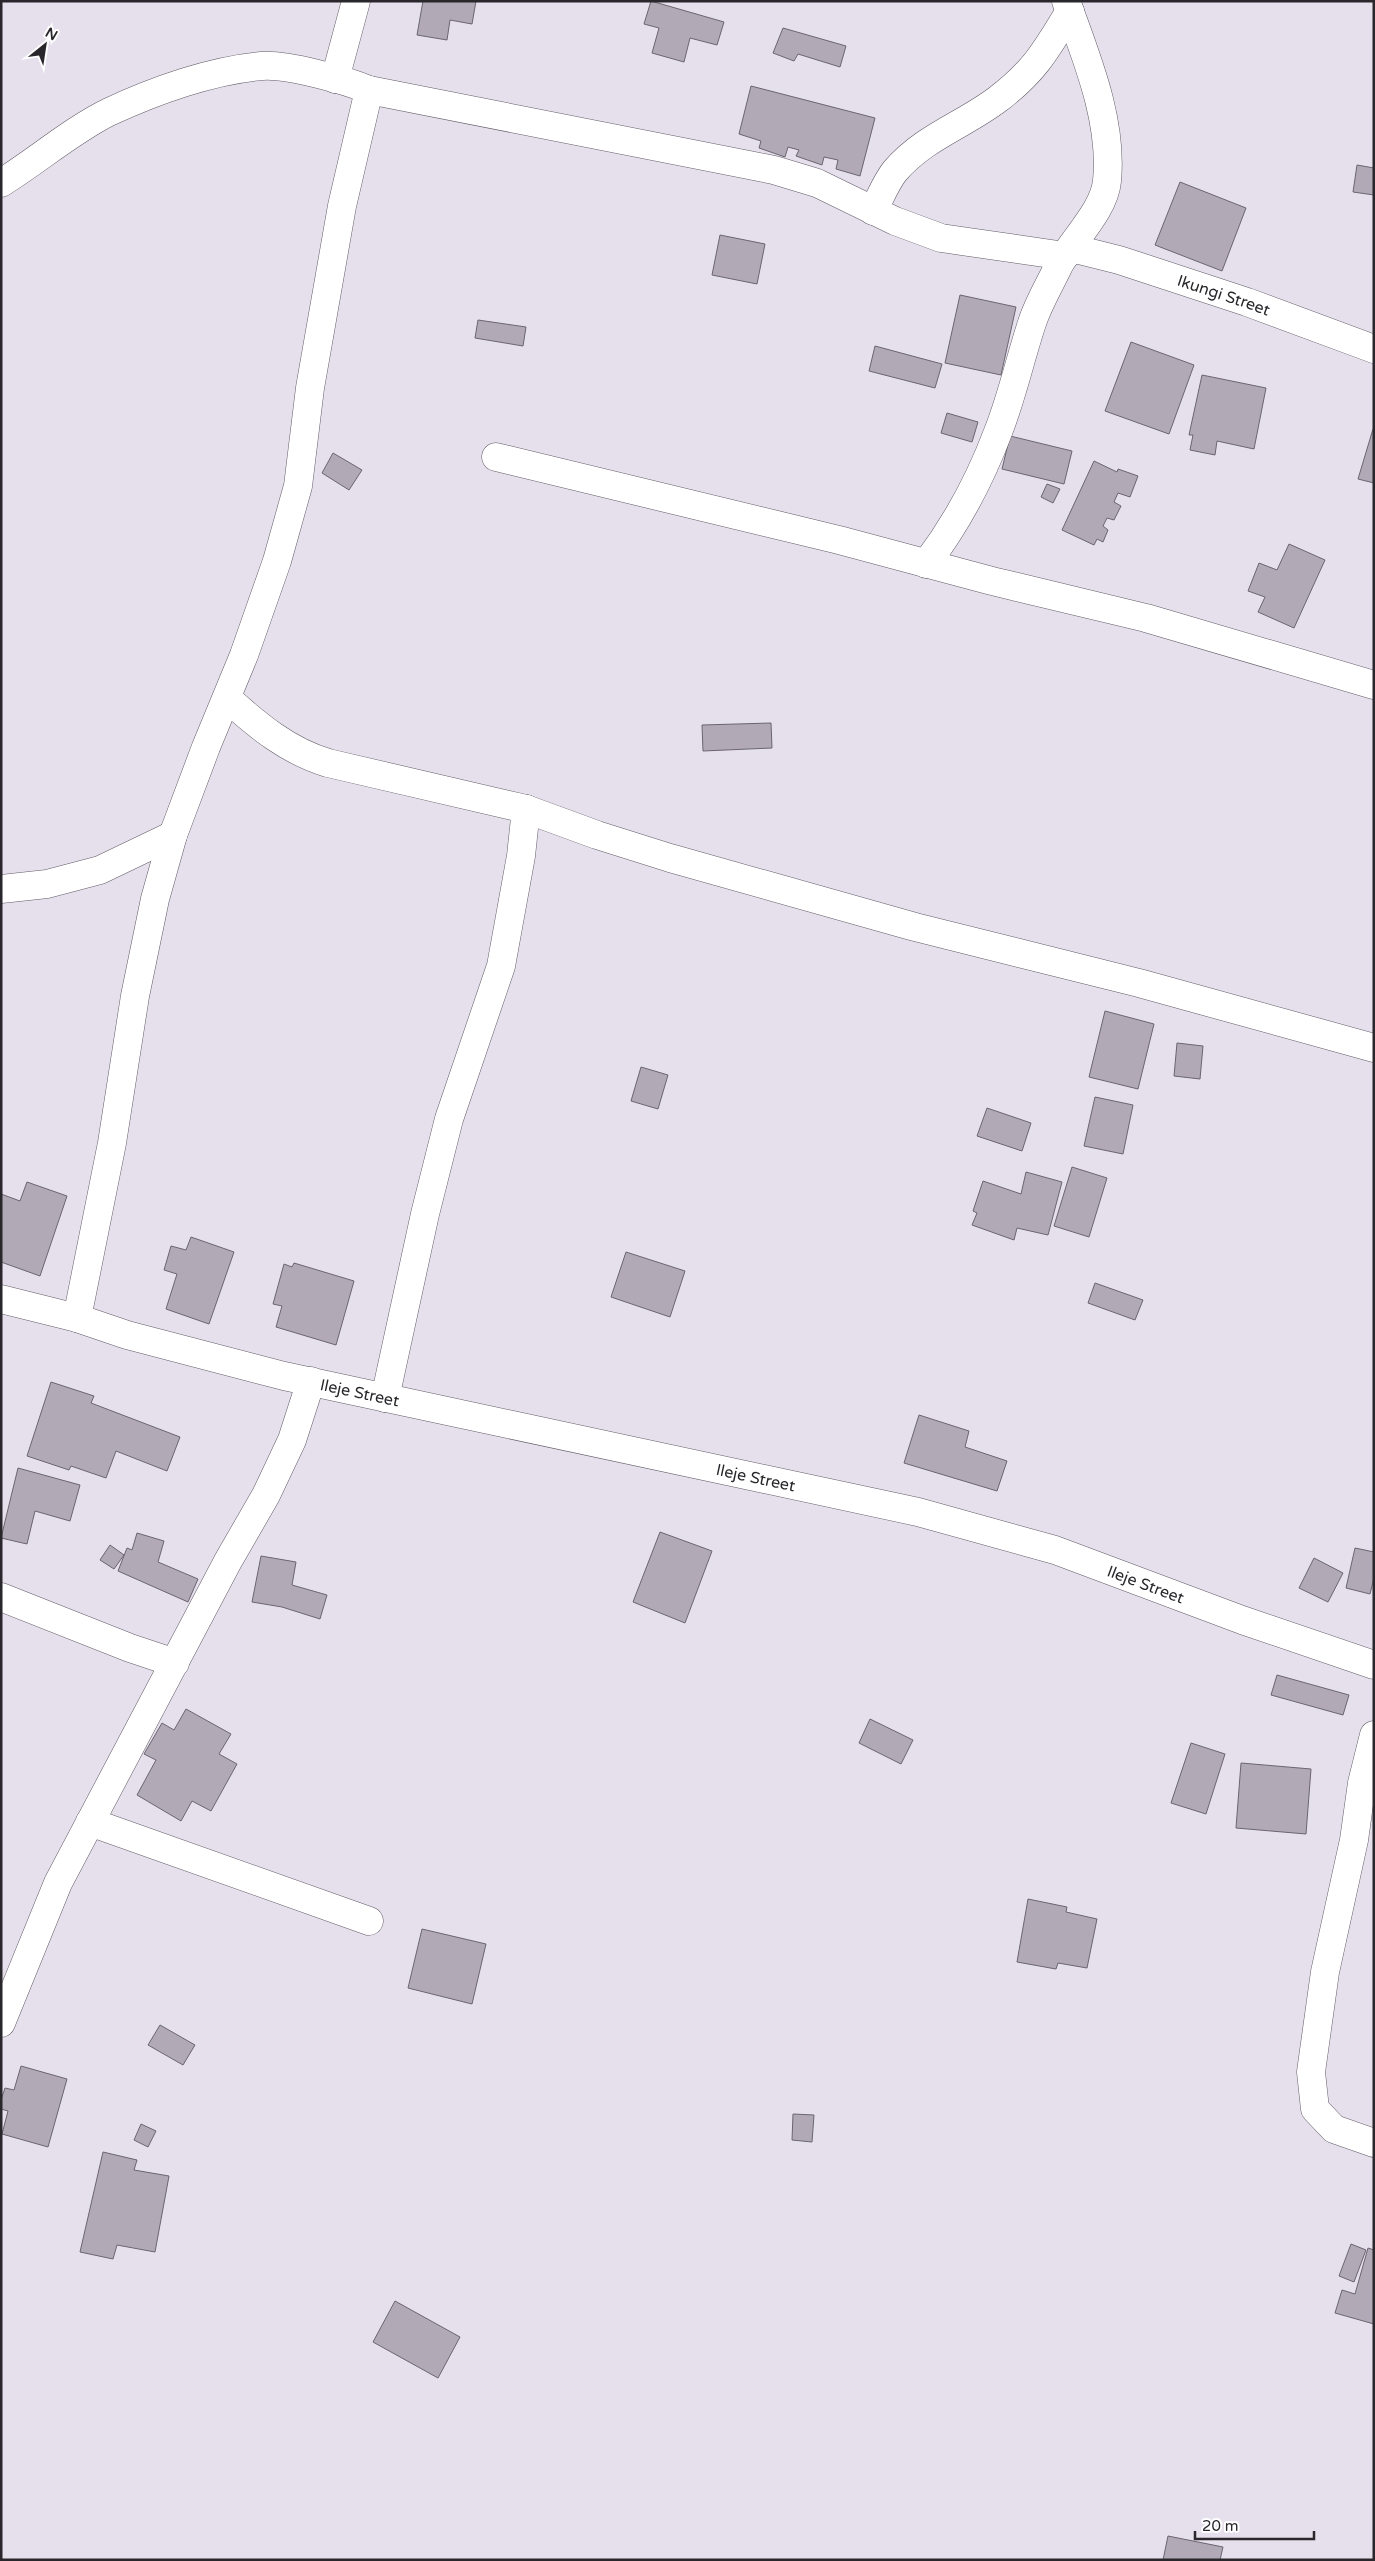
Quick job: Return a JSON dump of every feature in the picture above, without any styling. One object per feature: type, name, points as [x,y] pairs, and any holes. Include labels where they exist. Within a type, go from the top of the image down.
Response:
[{"type":"street","points":[[336,79],[356,1]]},
{"type":"street","points":[[873,211],[894,172],[916,149],[997,100],[1026,76],[1039,62],[1068,6]]},
{"type":"street","points":[[926,564],[950,532],[974,491],[999,431],[1032,321],[1068,252],[1095,213],[1107,184],[1106,132],[1091,71],[1068,6]]},
{"type":"street","name":"Ikungi Street","points":[[1,183],[108,113],[197,78],[263,66],[336,79],[369,90],[774,170],[817,183],[873,211],[941,238],[1068,252],[1119,260],[1247,302],[1374,349]]},
{"type":"street","points":[[77,1318],[112,1143],[135,996],[155,899],[173,834],[227,698],[278,561],[298,486],[310,388],[342,206],[369,90]]},
{"type":"street","points":[[496,457],[839,540],[926,564],[1146,618],[1374,686]]},
{"type":"street","points":[[227,698],[255,724],[286,746],[306,757],[526,810],[661,855],[906,925],[1140,983],[1374,1048]]},
{"type":"street","points":[[385,1398],[425,1214],[449,1119],[501,966],[521,856],[526,810]]},
{"type":"street","points":[[1,889],[47,884],[100,870],[173,834]]},
{"type":"street","name":"Ileje Street","points":[[1,1299],[77,1318],[126,1335],[284,1376],[918,1512],[1055,1550],[1242,1620],[1374,1665]]},
{"type":"street","points":[[1,2023],[58,1883],[228,1561],[266,1495],[292,1440],[311,1381]]},
{"type":"street","points":[[1,1597],[130,1648],[175,1663]]},
{"type":"street","points":[[1374,1735],[1362,1783],[1354,1840],[1325,1972],[1310,2072],[1315,2109],[1334,2129],[1374,2143]]},
{"type":"street","points":[[90,1822],[369,1921]]},
{"type":"building","points":[[423,1],[476,1],[472,24],[450,20],[447,40],[417,35]]},
{"type":"building","points":[[651,1],[724,22],[717,45],[690,38],[684,62],[652,53],[659,28],[644,24]]},
{"type":"building","points":[[783,28],[846,46],[840,67],[798,54],[794,61],[773,53]]},
{"type":"building","points":[[751,86],[875,118],[860,176],[836,169],[838,160],[824,157],[822,165],[796,156],[799,150],[788,147],[785,157],[759,148],[761,141],[739,134]]},
{"type":"building","points":[[1357,165],[1374,168],[1374,195],[1353,192]]},
{"type":"building","points":[[1180,182],[1246,208],[1222,271],[1155,245]]},
{"type":"building","points":[[720,235],[765,244],[757,284],[712,275]]},
{"type":"building","points":[[960,295],[1016,307],[1001,375],[945,363]]},
{"type":"building","points":[[478,320],[526,327],[523,346],[475,338]]},
{"type":"building","points":[[1131,342],[1194,365],[1169,434],[1105,411]]},
{"type":"building","points":[[875,346],[942,364],[935,388],[869,371]]},
{"type":"building","points":[[1202,375],[1266,388],[1254,449],[1217,441],[1215,455],[1190,450],[1193,435],[1189,435]]},
{"type":"building","points":[[947,413],[978,422],[972,442],[941,433]]},
{"type":"building","points":[[1374,430],[1374,483],[1358,479]]},
{"type":"building","points":[[1010,436],[1072,451],[1064,484],[1002,469]]},
{"type":"building","points":[[333,453],[362,470],[349,490],[322,473]]},
{"type":"building","points":[[1094,461],[1117,472],[1118,469],[1138,476],[1130,497],[1118,493],[1114,502],[1121,506],[1114,520],[1107,518],[1103,526],[1108,530],[1103,542],[1097,539],[1094,545],[1062,530]]},
{"type":"building","points":[[1047,484],[1060,489],[1053,503],[1041,497]]},
{"type":"building","points":[[1289,544],[1325,560],[1294,628],[1258,612],[1265,597],[1248,591],[1259,563],[1277,570]]},
{"type":"building","points":[[771,723],[772,748],[703,751],[702,725]]},
{"type":"building","points":[[1105,1011],[1154,1024],[1138,1089],[1089,1077]]},
{"type":"building","points":[[1177,1043],[1203,1046],[1200,1079],[1174,1076]]},
{"type":"building","points":[[641,1067],[668,1075],[658,1109],[631,1101]]},
{"type":"building","points":[[1095,1097],[1133,1105],[1123,1154],[1084,1146]]},
{"type":"building","points":[[987,1108],[1031,1123],[1022,1151],[977,1136]]},
{"type":"building","points":[[1072,1167],[1107,1178],[1089,1237],[1054,1226]]},
{"type":"building","points":[[1026,1172],[1062,1182],[1048,1235],[1017,1228],[1014,1240],[972,1225],[977,1213],[973,1211],[983,1181],[1021,1194]]},
{"type":"building","points":[[27,1182],[67,1196],[40,1276],[1,1262],[1,1194],[20,1201]]},
{"type":"building","points":[[191,1237],[234,1252],[209,1324],[166,1309],[177,1274],[164,1270],[171,1246],[186,1250]]},
{"type":"building","points":[[626,1252],[685,1271],[670,1317],[611,1297]]},
{"type":"building","points":[[294,1263],[354,1281],[336,1345],[276,1327],[282,1306],[273,1304],[284,1264],[292,1267]]},
{"type":"building","points":[[1095,1283],[1143,1300],[1135,1320],[1088,1303]]},
{"type":"building","points":[[51,1382],[94,1396],[91,1403],[180,1437],[167,1471],[116,1451],[106,1478],[71,1466],[69,1470],[27,1456]]},
{"type":"building","points":[[919,1415],[969,1431],[965,1447],[1007,1461],[997,1491],[904,1463]]},
{"type":"building","points":[[18,1468],[80,1485],[70,1521],[35,1511],[27,1544],[1,1538]]},
{"type":"building","points":[[660,1532],[712,1551],[685,1623],[633,1602]]},
{"type":"building","points":[[137,1533],[164,1541],[158,1562],[198,1579],[188,1602],[118,1571],[127,1548],[132,1550]]},
{"type":"building","points":[[110,1545],[124,1555],[114,1569],[100,1560]]},
{"type":"building","points":[[1355,1548],[1374,1552],[1374,1578],[1370,1594],[1346,1588]]},
{"type":"building","points":[[261,1556],[296,1562],[292,1585],[327,1595],[320,1619],[282,1607],[252,1602]]},
{"type":"building","points":[[1314,1558],[1343,1573],[1328,1602],[1299,1588]]},
{"type":"building","points":[[1277,1675],[1349,1695],[1343,1715],[1271,1695]]},
{"type":"building","points":[[186,1709],[231,1734],[219,1754],[237,1764],[211,1811],[192,1801],[181,1821],[137,1795],[156,1760],[144,1754],[162,1723],[174,1730]]},
{"type":"building","points":[[870,1719],[913,1740],[901,1764],[859,1743]]},
{"type":"building","points":[[1191,1743],[1225,1754],[1206,1814],[1171,1803]]},
{"type":"building","points":[[1241,1763],[1311,1769],[1306,1834],[1236,1828]]},
{"type":"building","points":[[1028,1899],[1067,1907],[1066,1912],[1097,1919],[1087,1968],[1058,1963],[1056,1969],[1017,1962]]},
{"type":"building","points":[[422,1929],[486,1944],[472,2004],[408,1988]]},
{"type":"building","points":[[160,2025],[195,2045],[183,2065],[148,2045]]},
{"type":"building","points":[[21,2066],[67,2079],[48,2147],[2,2134],[8,2111],[1,2109],[1,2100],[5,2088],[14,2090]]},
{"type":"building","points":[[793,2114],[814,2115],[812,2142],[792,2140]]},
{"type":"building","points":[[141,2124],[156,2131],[148,2147],[134,2140]]},
{"type":"building","points":[[103,2152],[137,2160],[134,2170],[169,2176],[155,2252],[117,2245],[113,2259],[80,2252]]},
{"type":"building","points":[[1351,2244],[1366,2250],[1354,2282],[1339,2276]]},
{"type":"building","points":[[1368,2248],[1374,2250],[1374,2324],[1335,2313],[1342,2290],[1355,2294]]},
{"type":"building","points":[[395,2301],[460,2337],[438,2378],[373,2342]]},
{"type":"building","points":[[1168,2536],[1223,2547],[1220,2560],[1163,2560]]}]
